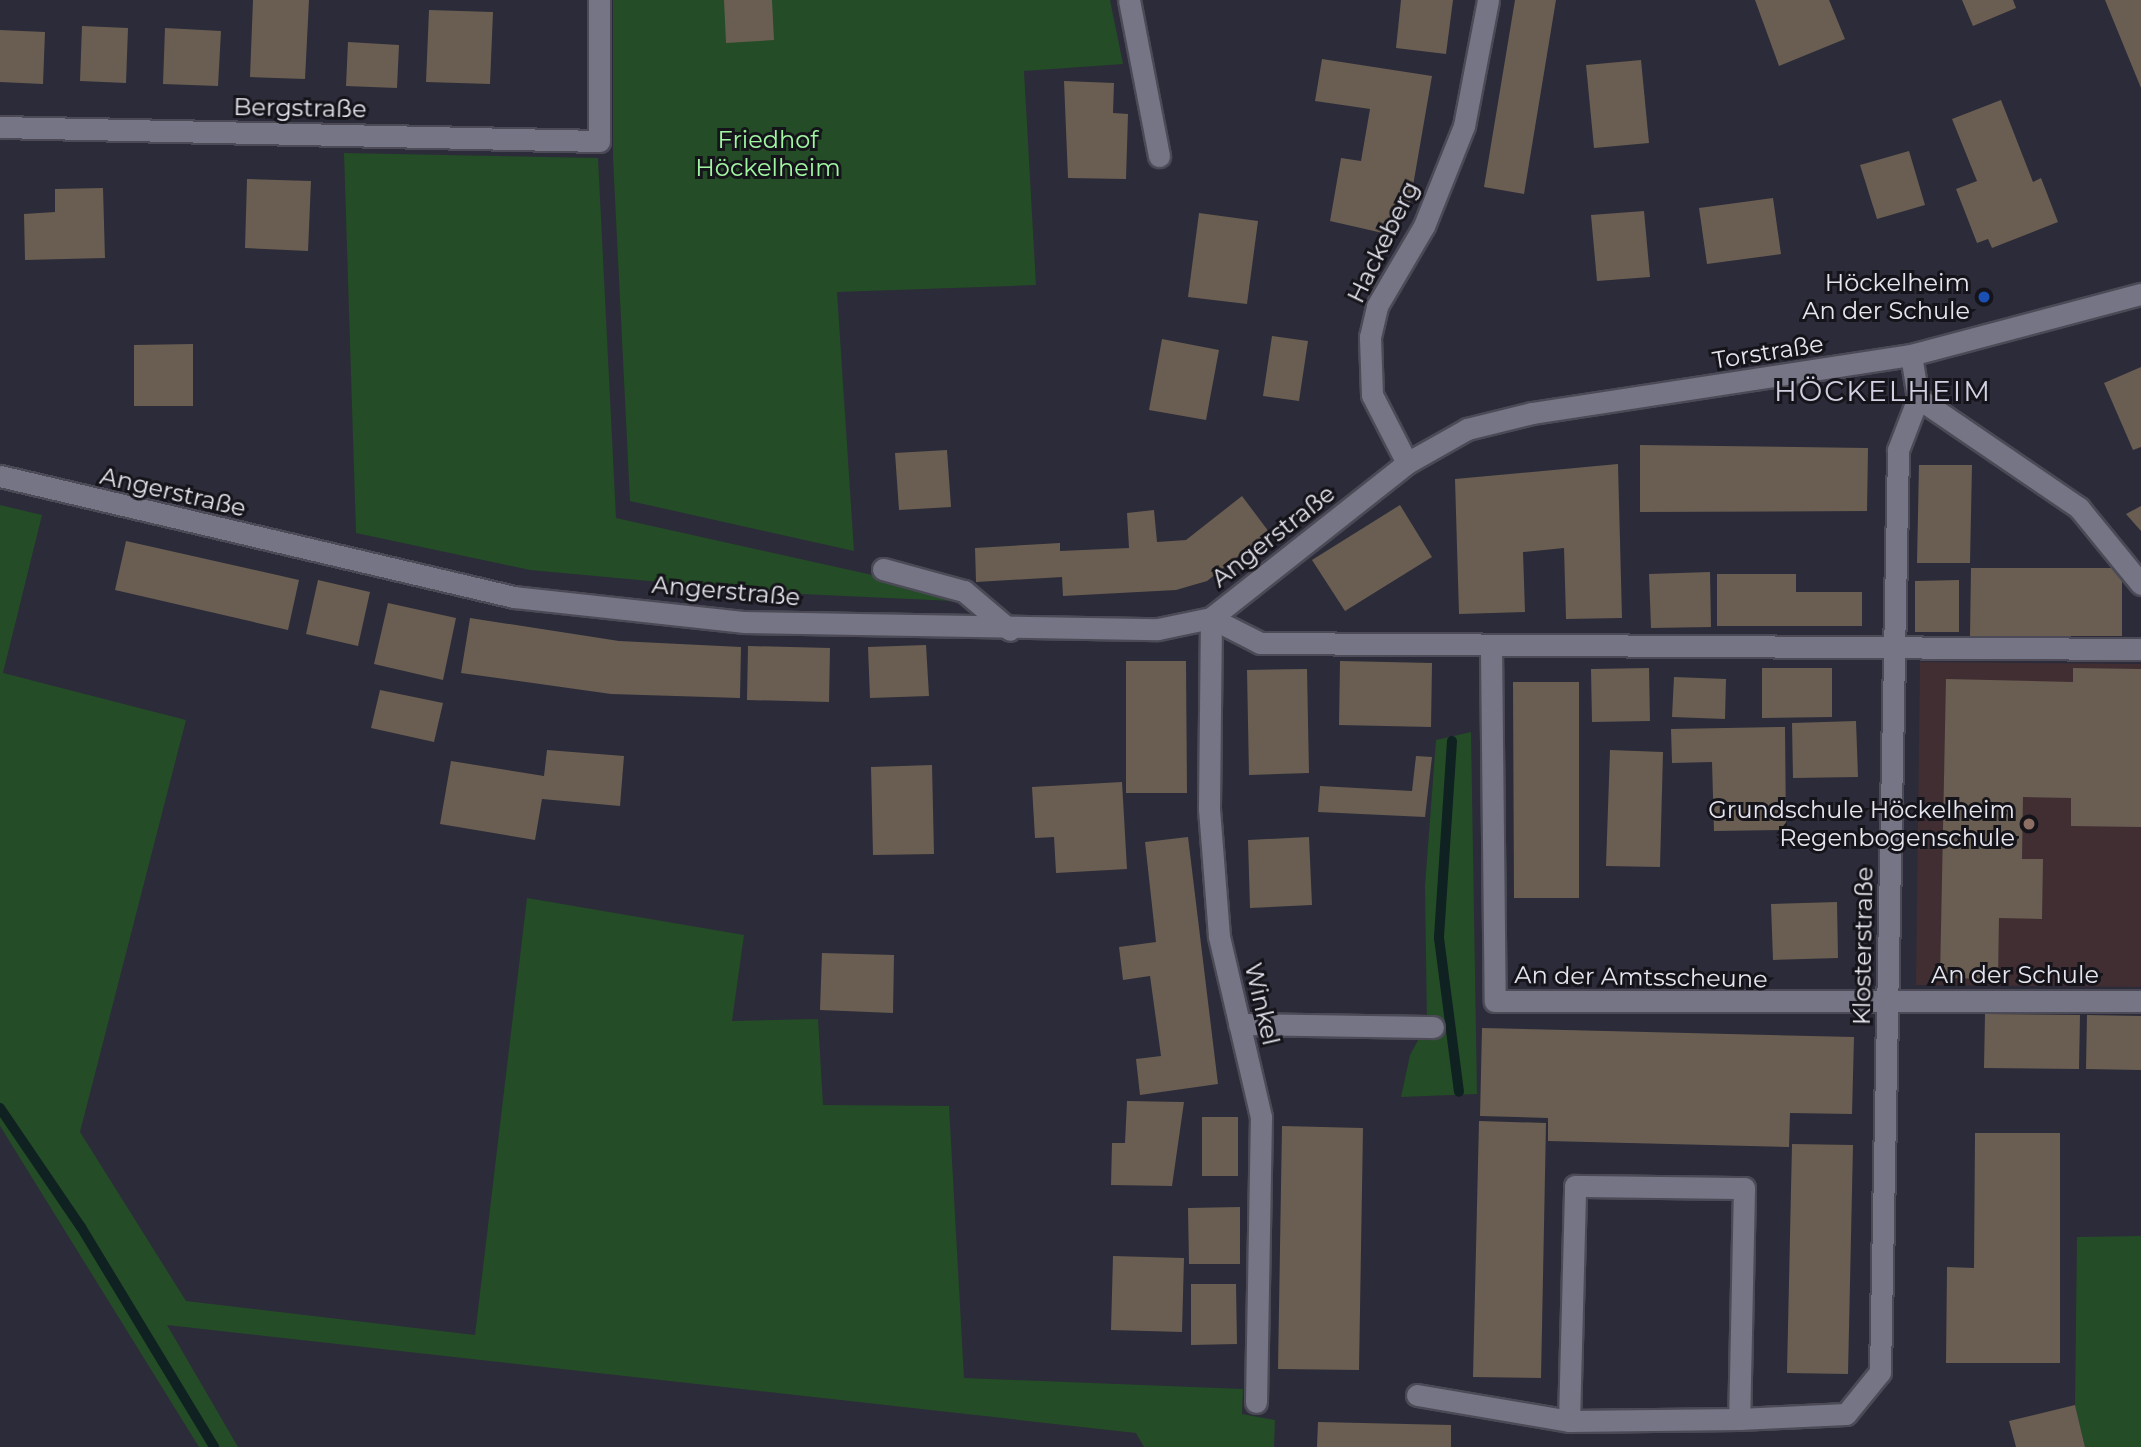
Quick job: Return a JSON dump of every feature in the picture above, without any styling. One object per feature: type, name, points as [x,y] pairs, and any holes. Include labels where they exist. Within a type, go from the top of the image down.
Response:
[{"type":"street","name":"Bergstraße","points":[[0,127],[599,141],[599,0]]},
{"type":"street","points":[[1129,0],[1159,156]]},
{"type":"street","name":"Hackeberg","points":[[1407,463],[1372,395],[1370,337],[1377,306],[1424,226],[1464,126],[1488,0]]},
{"type":"street","name":"Torstraße","points":[[1407,463],[1467,429],[1532,413],[1911,355],[2141,294]]},
{"type":"street","points":[[1911,355],[1918,398],[2079,508],[2141,584]]},
{"type":"street","name":"Klosterstraße","points":[[1739,1419],[1846,1414],[1880,1372],[1898,450],[1918,398]]},
{"type":"street","name":"Angerstraße","points":[[0,476],[514,597],[744,622],[1010,630],[1158,629],[1211,618],[1407,463]]},
{"type":"street","points":[[883,569],[964,591],[1010,630]]},
{"type":"street","points":[[1211,618],[1260,643],[1894,650],[2141,649]]},
{"type":"street","name":"Winkel","points":[[1211,618],[1210,821],[1219,936],[1261,1117],[1256,1402]]},
{"type":"street","name":"An der Amtsscheune","points":[[1491,647],[1495,1001],[1864,1006],[1889,1000]]},
{"type":"street","name":"An der Schule","points":[[1889,1000],[2141,1002]]},
{"type":"street","points":[[1239,1024],[1433,1027]]},
{"type":"street","points":[[1417,1395],[1569,1421],[1739,1419],[1744,1188],[1575,1186],[1569,1421]]},
{"type":"shaded area","name":"Grundschule Höckelheim Regenbogenschule","points":[[1920,662],[2141,664],[2141,987],[1916,985]]},
{"type":"green space","name":"Friedhof Höckelheim","points":[[613,0],[1110,0],[1123,64],[1024,71],[1036,285],[837,292],[854,551],[630,501],[613,158]]},
{"type":"green space","points":[[344,153],[598,158],[616,518],[940,590],[953,601],[781,593],[530,570],[356,533]]},
{"type":"green space","points":[[0,505],[42,515],[3,673],[186,720],[80,1132],[186,1301],[475,1335],[527,898],[744,935],[732,1021],[818,1019],[823,1105],[949,1106],[964,1378],[1243,1389],[1242,1414],[1275,1420],[1274,1447],[1144,1447],[1136,1433],[167,1325],[238,1447],[199,1447],[0,1126]]},
{"type":"green space","points":[[1471,732],[1477,1094],[1401,1097],[1410,1055],[1427,1024],[1425,886],[1436,740]]},
{"type":"green space","points":[[2141,1236],[2141,1447],[2085,1447],[2075,1405],[2077,1237]]},
{"type":"building","points":[[253,0],[309,0],[305,79],[250,77]]},
{"type":"building","points":[[724,0],[772,0],[774,40],[726,43]]},
{"type":"building","points":[[1401,0],[1453,0],[1446,54],[1396,48]]},
{"type":"building","points":[[1515,0],[1556,0],[1524,194],[1484,187]]},
{"type":"building","points":[[1755,0],[1829,0],[1845,39],[1779,66]]},
{"type":"building","points":[[1962,0],[2013,0],[2016,8],[1973,26]]},
{"type":"building","points":[[2105,0],[2141,0],[2141,88]]},
{"type":"building","points":[[429,10],[493,12],[490,84],[426,82]]},
{"type":"building","points":[[82,26],[128,28],[126,83],[80,81]]},
{"type":"building","points":[[165,28],[221,31],[218,86],[163,84]]},
{"type":"building","points":[[0,30],[45,32],[43,84],[0,82]]},
{"type":"building","points":[[348,42],[399,45],[397,88],[346,86]]},
{"type":"building","points":[[1322,59],[1432,76],[1410,203],[1387,234],[1330,221],[1341,158],[1361,161],[1370,109],[1315,101]]},
{"type":"building","points":[[1641,60],[1649,143],[1594,148],[1586,65]]},
{"type":"building","points":[[1064,81],[1114,83],[1113,113],[1128,114],[1126,179],[1068,178]]},
{"type":"building","points":[[2001,100],[2033,182],[2041,178],[2058,222],[1992,248],[1988,239],[1977,243],[1956,189],[1977,181],[1952,119]]},
{"type":"building","points":[[1909,151],[1925,205],[1877,219],[1860,165]]},
{"type":"building","points":[[247,179],[311,181],[308,251],[245,248]]},
{"type":"building","points":[[103,188],[105,258],[25,260],[24,214],[55,212],[55,189]]},
{"type":"building","points":[[1773,198],[1781,254],[1707,264],[1699,208]]},
{"type":"building","points":[[1644,211],[1650,277],[1597,281],[1591,215]]},
{"type":"building","points":[[1199,213],[1258,221],[1247,304],[1188,297]]},
{"type":"building","points":[[1272,336],[1308,341],[1299,401],[1263,396]]},
{"type":"building","points":[[1162,339],[1219,350],[1206,420],[1149,410]]},
{"type":"building","points":[[193,344],[193,406],[134,406],[134,345]]},
{"type":"building","points":[[2141,367],[2141,447],[2133,450],[2104,383]]},
{"type":"building","points":[[1640,445],[1868,448],[1867,511],[1640,512]]},
{"type":"building","points":[[947,450],[951,507],[899,510],[895,453]]},
{"type":"building","points":[[1618,464],[1622,618],[1566,619],[1564,548],[1523,552],[1525,612],[1459,614],[1455,479]]},
{"type":"building","points":[[1919,465],[1972,465],[1970,563],[1917,563]]},
{"type":"building","points":[[1242,496],[1269,532],[1207,581],[1176,590],[1063,596],[1062,577],[976,582],[975,548],[1060,543],[1060,551],[1129,548],[1127,513],[1154,510],[1157,542],[1186,540]]},
{"type":"building","points":[[1400,505],[1432,557],[1345,611],[1312,560]]},
{"type":"building","points":[[2141,506],[2141,531],[2126,514]]},
{"type":"building","points":[[126,541],[299,580],[288,630],[115,590]]},
{"type":"building","points":[[1971,568],[2122,568],[2122,636],[1970,636]]},
{"type":"building","points":[[1710,572],[1711,627],[1651,628],[1649,574]]},
{"type":"building","points":[[1717,574],[1796,574],[1796,592],[1862,592],[1862,626],[1717,626]]},
{"type":"building","points":[[318,580],[370,592],[358,646],[306,634]]},
{"type":"building","points":[[1959,580],[1959,632],[1915,632],[1915,581]]},
{"type":"building","points":[[388,603],[456,618],[443,680],[374,664]]},
{"type":"building","points":[[470,618],[619,641],[741,647],[740,698],[611,694],[461,673]]},
{"type":"building","points":[[926,645],[929,696],[870,698],[868,647]]},
{"type":"building","points":[[748,646],[830,648],[829,702],[747,700]]},
{"type":"building","points":[[1126,661],[1186,661],[1187,793],[1126,793]]},
{"type":"building","points":[[1340,661],[1432,663],[1431,727],[1339,725]]},
{"type":"building","points":[[1649,668],[1650,721],[1592,722],[1591,669]]},
{"type":"building","points":[[1762,668],[1832,668],[1832,717],[1762,718]]},
{"type":"building","points":[[2073,668],[2141,669],[2141,827],[2071,826],[2071,798],[2023,797],[2022,859],[2043,859],[2042,919],[1999,918],[1998,979],[1940,978],[1946,679],[2073,682]]},
{"type":"building","points":[[1307,669],[1309,773],[1249,775],[1247,670]]},
{"type":"building","points":[[1674,677],[1726,679],[1725,719],[1672,717]]},
{"type":"building","points":[[1513,682],[1579,682],[1579,898],[1514,898]]},
{"type":"building","points":[[380,690],[443,703],[434,742],[371,728]]},
{"type":"building","points":[[1856,721],[1858,777],[1793,778],[1792,723]]},
{"type":"building","points":[[1785,727],[1786,830],[1714,831],[1712,762],[1672,763],[1671,729]]},
{"type":"building","points":[[547,750],[624,756],[620,806],[542,799],[535,840],[440,824],[451,761],[544,776]]},
{"type":"building","points":[[1610,750],[1663,752],[1660,867],[1606,866]]},
{"type":"building","points":[[1416,756],[1432,757],[1425,817],[1318,812],[1320,786],[1412,791]]},
{"type":"building","points":[[932,765],[934,854],[873,855],[871,767]]},
{"type":"building","points":[[1122,782],[1127,869],[1056,873],[1054,837],[1035,838],[1032,787]]},
{"type":"building","points":[[1188,837],[1218,1084],[1140,1095],[1136,1059],[1161,1056],[1150,976],[1123,980],[1119,947],[1156,942],[1145,842]]},
{"type":"building","points":[[1309,837],[1312,905],[1250,908],[1248,840]]},
{"type":"building","points":[[1837,902],[1838,958],[1773,960],[1771,904]]},
{"type":"building","points":[[822,953],[894,955],[893,1013],[820,1010]]},
{"type":"building","points":[[1985,1014],[2080,1015],[2079,1069],[1984,1068]]},
{"type":"building","points":[[2087,1015],[2141,1016],[2141,1070],[2086,1069]]},
{"type":"building","points":[[1482,1028],[1854,1037],[1852,1114],[1790,1113],[1789,1147],[1548,1141],[1548,1118],[1480,1116]]},
{"type":"building","points":[[1127,1101],[1184,1102],[1172,1186],[1111,1185],[1112,1143],[1125,1143]]},
{"type":"building","points":[[1202,1117],[1238,1117],[1238,1176],[1202,1176]]},
{"type":"building","points":[[1479,1121],[1546,1123],[1541,1378],[1473,1377]]},
{"type":"building","points":[[1282,1126],[1363,1128],[1359,1370],[1278,1369]]},
{"type":"building","points":[[1975,1133],[2060,1133],[2060,1363],[1946,1363],[1947,1267],[1974,1268]]},
{"type":"building","points":[[1792,1144],[1853,1145],[1848,1374],[1787,1373]]},
{"type":"building","points":[[1240,1207],[1240,1264],[1189,1264],[1188,1208]]},
{"type":"building","points":[[1113,1256],[1184,1258],[1182,1332],[1111,1330]]},
{"type":"building","points":[[1191,1284],[1236,1284],[1237,1344],[1191,1345]]},
{"type":"building","points":[[2075,1405],[2085,1447],[2016,1447],[2009,1421]]},
{"type":"building","points":[[1318,1422],[1451,1425],[1451,1447],[1317,1447]]},
{"type":"waterway","points":[[1452,741],[1439,938],[1459,1092]]},
{"type":"waterway","points":[[0,1108],[81,1227],[214,1447]]},
{"type":"place","name":"Höckelheim An der Schule","points":[[1984,297]]},
{"type":"place","name":"Grundschule Höckelheim Regenbogenschule","points":[[2029,824]]},
{"type":"district","name":"HÖCKELHEIM","points":[[1883,391]]}]
